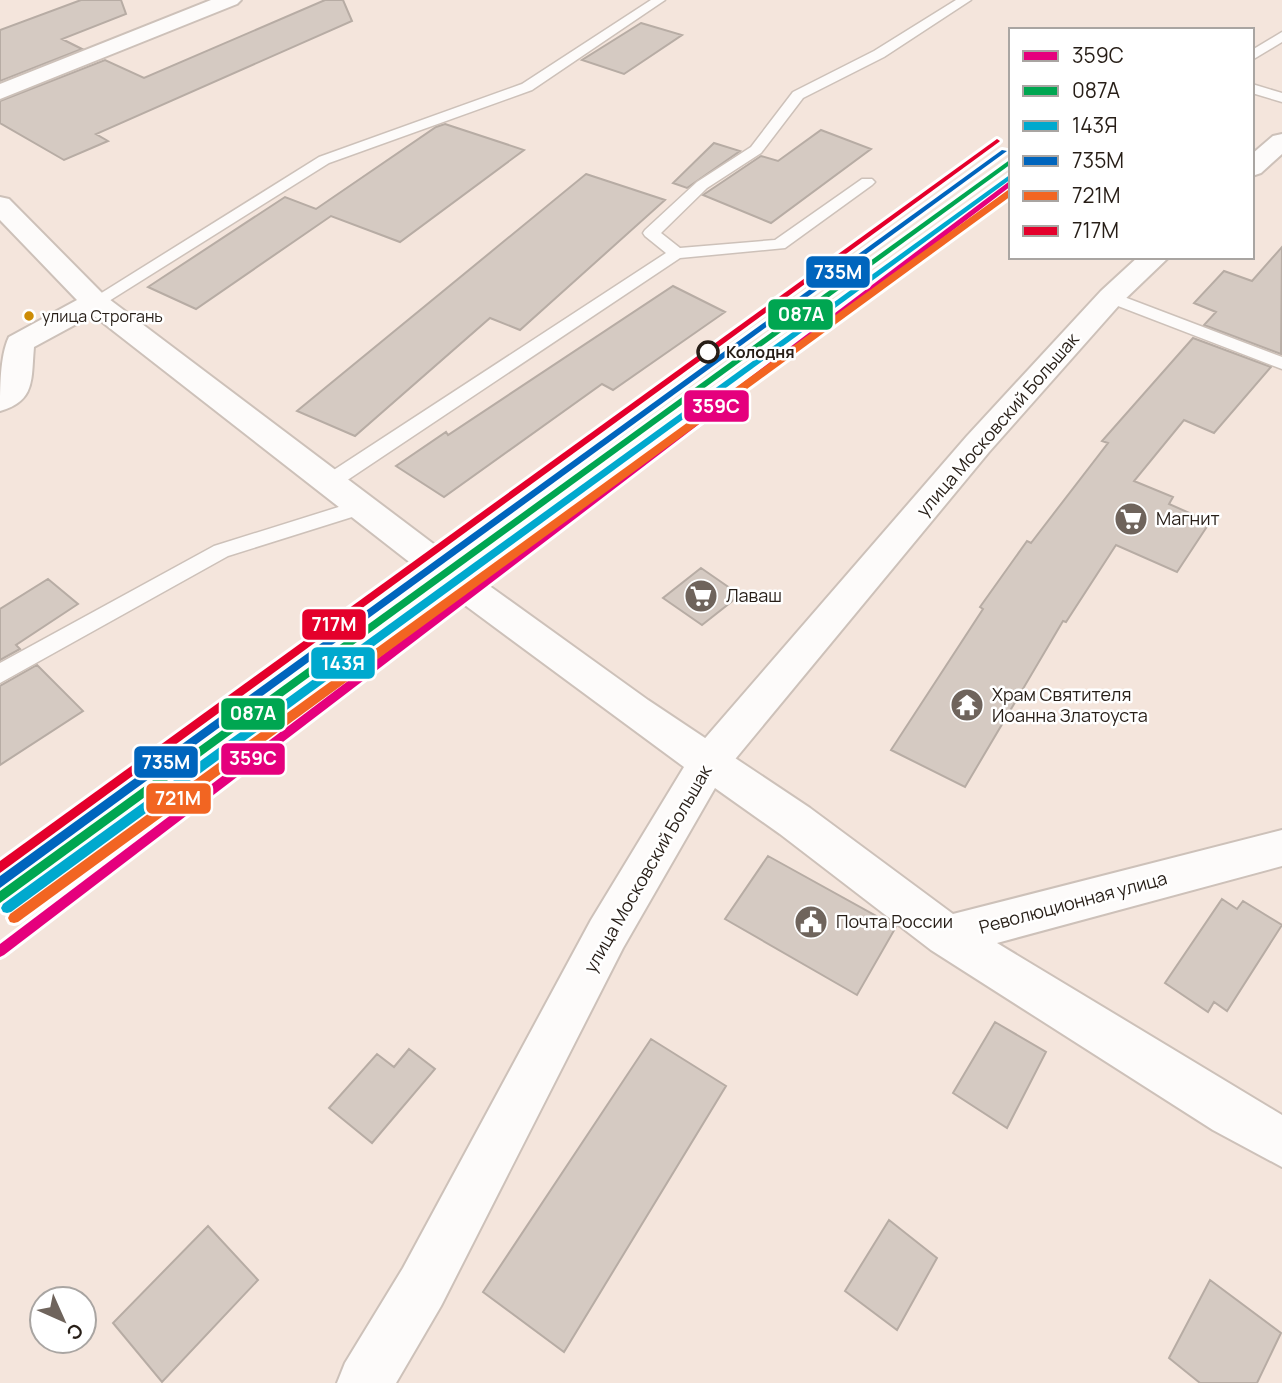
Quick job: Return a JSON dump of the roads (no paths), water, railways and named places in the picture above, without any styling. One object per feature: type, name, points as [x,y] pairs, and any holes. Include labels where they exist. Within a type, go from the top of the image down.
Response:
[{"type":"street","points":[[0,92],[230,0]]},
{"type":"street","points":[[1254,166],[1282,141]]},
{"type":"street","points":[[0,205],[95,302],[482,599],[708,763],[795,821],[947,936],[1230,1113],[1282,1142]]},
{"type":"street","name":"улица Московский Большак","points":[[366,1383],[422,1287],[607,934],[708,763],[978,444],[1111,297],[1153,259]]},
{"type":"street","points":[[0,401],[14,392],[20,343],[95,302]]},
{"type":"street","name":"Революционная улица","points":[[947,936],[1282,848]]},
{"type":"lane","points":[[95,302],[324,160],[527,87],[659,0]]},
{"type":"lane","points":[[676,253],[651,233],[702,185],[756,150],[798,95],[879,54],[965,0]]},
{"type":"lane","points":[[1254,55],[1282,36]]},
{"type":"lane","points":[[1254,89],[1282,98]]},
{"type":"lane","points":[[330,482],[676,253],[779,245],[867,182]]},
{"type":"lane","points":[[1111,297],[1282,363]]},
{"type":"lane","points":[[0,674],[221,551],[361,507]]},
{"type":"place","name":"улица Строгань","points":[[29,316]]},
{"type":"place","name":"Колодня","points":[[708,352]]},
{"type":"place","name":"Магнит","points":[[1131,519]]},
{"type":"place","name":"Лаваш","points":[[701,596]]},
{"type":"place","name":"Храм Святителя Иоанна Златоуста","points":[[967,705]]},
{"type":"place","name":"Почта России","points":[[811,922]]}]
